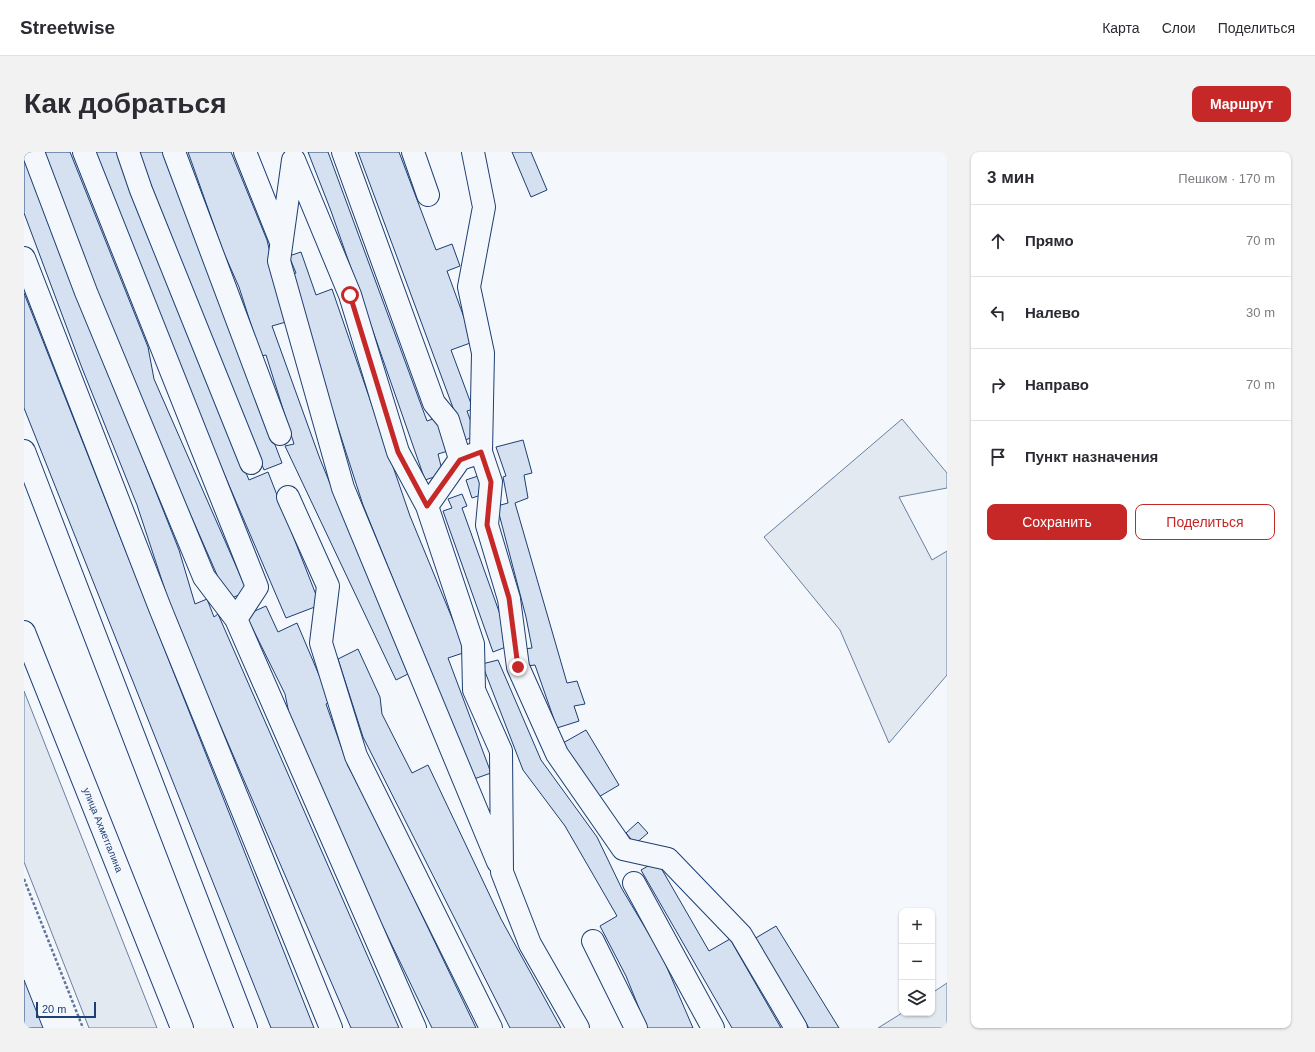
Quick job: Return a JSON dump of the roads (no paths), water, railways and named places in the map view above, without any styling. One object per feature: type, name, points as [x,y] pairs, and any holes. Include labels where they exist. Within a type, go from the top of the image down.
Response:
[{"type":"main road","points":[[33,152],[86,292],[204,578],[236,619],[415,1028]]},
{"type":"main road","points":[[84,152],[257,587],[236,619]]},
{"type":"main road","points":[[128,152],[144,198],[251,462]]},
{"type":"main road","points":[[174,152],[280,434]]},
{"type":"main road","points":[[245,152],[282,243]]},
{"type":"main road","points":[[342,152],[434,403],[448,420],[460,460]]},
{"type":"main road","points":[[413,152],[428,195]]},
{"type":"main road","points":[[473,152],[484,207],[469,287],[483,353],[481,452],[491,482],[487,525],[509,598],[518,667],[557,754],[623,849],[668,859],[741,936],[796,1028]]},
{"type":"main road","points":[[292,156],[279,261],[343,488],[502,872],[530,944],[578,1028]]},
{"type":"main road","points":[[292,156],[350,295],[398,452],[427,506],[473,644],[474,690],[501,751],[502,872]]},
{"type":"main road","points":[[24,258],[160,608],[331,1028]]},
{"type":"main road","points":[[24,451],[246,1028]]},
{"type":"main road","points":[[427,506],[460,460],[481,452]]},
{"type":"main road","points":[[288,497],[328,586],[321,643],[356,756],[491,1028]]},
{"type":"main road","name":"улица Ахметгалина","points":[[24,632],[182,1028]]},
{"type":"main road","points":[[634,883],[713,1028]]},
{"type":"main road","points":[[593,941],[636,1028]]}]
